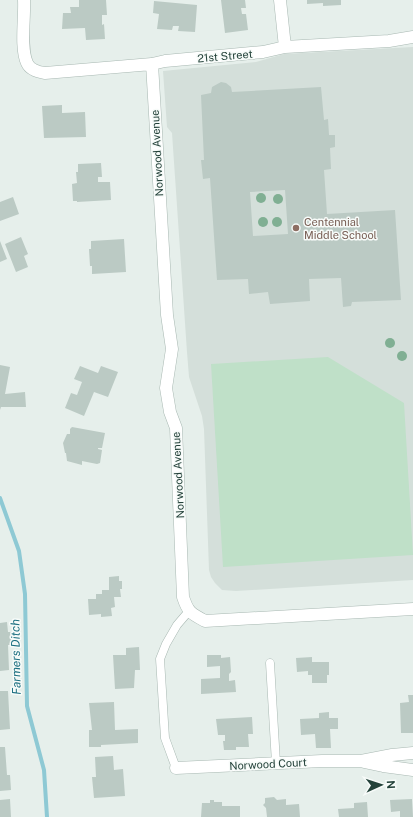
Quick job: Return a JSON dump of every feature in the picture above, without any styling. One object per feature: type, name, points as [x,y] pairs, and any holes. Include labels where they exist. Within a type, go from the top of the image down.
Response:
[{"type":"street","name":"21st Street","points":[[24,0],[24,54],[27,64],[37,72],[45,73],[152,64],[165,61],[263,52],[285,48],[389,41],[413,37]]},
{"type":"street","points":[[280,0],[285,48]]},
{"type":"street","name":"Norwood Avenue","points":[[152,64],[167,316],[172,350],[166,388],[170,412],[176,428],[183,597],[189,611]]},
{"type":"street","points":[[189,611],[205,621],[413,609]]},
{"type":"street","name":"Norwood Court","points":[[176,768],[360,761],[413,753]]},
{"type":"street","name":"Norwood Court","points":[[360,761],[413,770]]},
{"type":"lane","points":[[176,768],[165,738],[160,659],[166,644],[177,625],[189,611]]},
{"type":"lane","points":[[270,663],[276,763]]},
{"type":"shaded area","name":"Centennial Middle School","points":[[413,47],[413,580],[236,591],[222,590],[211,577],[209,570],[204,429],[202,416],[189,377],[172,133],[167,127],[163,71],[256,62],[284,54]]},
{"type":"green space","points":[[328,357],[404,403],[413,555],[223,567],[211,364]]},
{"type":"building","points":[[79,0],[106,0],[107,15],[102,15],[102,25],[104,24],[105,39],[86,40],[85,28],[62,29],[63,13],[71,13],[70,7],[79,7]]},
{"type":"building","points":[[221,0],[245,0],[246,8],[241,8],[242,14],[246,14],[248,30],[225,33]]},
{"type":"building","points":[[307,0],[341,0],[341,5],[323,6],[323,3],[307,4]]},
{"type":"building","points":[[154,1],[197,5],[195,32],[178,31],[179,26],[173,26],[172,30],[157,29],[159,14],[153,13]]},
{"type":"building","points":[[221,82],[226,83],[231,87],[232,92],[321,87],[324,120],[328,119],[329,135],[335,135],[335,147],[330,148],[331,169],[324,170],[327,214],[395,210],[401,300],[352,302],[351,306],[343,307],[341,278],[309,279],[310,301],[270,304],[268,292],[249,294],[248,279],[217,280],[210,178],[203,179],[201,160],[204,160],[201,95],[211,93],[212,87]],"holes":[[[285,190],[288,234],[253,236],[250,192]]]},
{"type":"building","points":[[62,105],[62,113],[85,112],[86,137],[44,138],[42,106]]},
{"type":"building","points":[[101,163],[102,177],[98,177],[98,182],[110,182],[111,200],[73,201],[72,184],[77,183],[76,172],[78,172],[78,164]]},
{"type":"building","points":[[13,197],[19,214],[0,221],[0,202]]},
{"type":"building","points":[[21,237],[28,254],[24,256],[28,267],[16,272],[5,244]]},
{"type":"building","points":[[124,239],[126,272],[92,274],[89,249],[91,249],[91,241]]},
{"type":"building","points":[[0,241],[7,259],[0,262]]},
{"type":"building","points":[[0,365],[10,367],[5,394],[25,392],[26,407],[1,407],[0,410]]},
{"type":"building","points":[[80,366],[98,373],[101,366],[118,372],[108,397],[94,392],[84,416],[65,408],[71,393],[77,395],[82,382],[74,379]]},
{"type":"building","points":[[72,427],[105,433],[102,448],[98,448],[102,450],[100,463],[97,464],[82,461],[82,465],[67,461],[63,443],[67,434],[70,434],[70,429]]},
{"type":"building","points":[[119,576],[119,581],[122,581],[122,589],[120,589],[121,597],[114,597],[115,607],[111,608],[112,616],[101,617],[101,614],[89,615],[88,599],[96,599],[96,594],[102,594],[102,590],[109,590],[109,577]]},
{"type":"building","points":[[7,622],[8,632],[11,632],[11,645],[8,645],[9,670],[0,671],[0,623]]},
{"type":"building","points":[[139,647],[140,670],[135,670],[134,688],[115,689],[113,655],[126,655],[126,648]]},
{"type":"building","points":[[207,655],[221,655],[221,658],[230,657],[231,672],[229,674],[229,681],[235,680],[236,692],[201,694],[201,679],[220,678],[220,666],[207,667]]},
{"type":"building","points":[[312,657],[312,662],[329,662],[329,675],[327,675],[327,683],[312,683],[312,675],[308,675],[308,671],[297,672],[296,658]]},
{"type":"building","points":[[0,691],[8,691],[10,729],[0,730]]},
{"type":"building","points":[[408,695],[413,695],[413,733],[401,733],[400,703],[409,702]]},
{"type":"building","points":[[114,702],[115,730],[138,729],[138,743],[89,747],[89,730],[92,730],[89,703]]},
{"type":"building","points":[[329,712],[329,718],[338,718],[338,729],[330,729],[331,748],[316,748],[315,734],[301,735],[300,719],[319,718],[319,713]]},
{"type":"building","points":[[252,717],[253,734],[248,734],[249,747],[236,747],[236,750],[224,750],[223,741],[225,741],[225,735],[218,735],[216,719]]},
{"type":"building","points":[[0,747],[5,747],[7,775],[10,775],[11,790],[0,791]]},
{"type":"building","points":[[113,756],[114,770],[123,769],[125,796],[94,798],[92,777],[96,777],[95,757]]},
{"type":"building","points":[[274,797],[277,800],[286,799],[286,805],[299,804],[300,817],[267,817],[266,808],[263,805],[265,803],[265,798]]},
{"type":"building","points":[[10,799],[11,817],[0,817],[0,800]]},
{"type":"building","points":[[412,799],[413,817],[400,817],[400,811],[391,812],[390,800]]},
{"type":"building","points":[[210,800],[214,800],[214,802],[222,802],[222,806],[240,806],[240,817],[201,817],[202,803],[210,803]]},
{"type":"building","points":[[367,802],[368,817],[339,817],[338,809],[354,808],[354,803]]},
{"type":"waterway","name":"Farmers Ditch","points":[[0,498],[19,551],[25,594],[27,706],[44,770],[47,817]]},
{"type":"place","name":"Centennial Middle School","points":[[296,228]]}]
